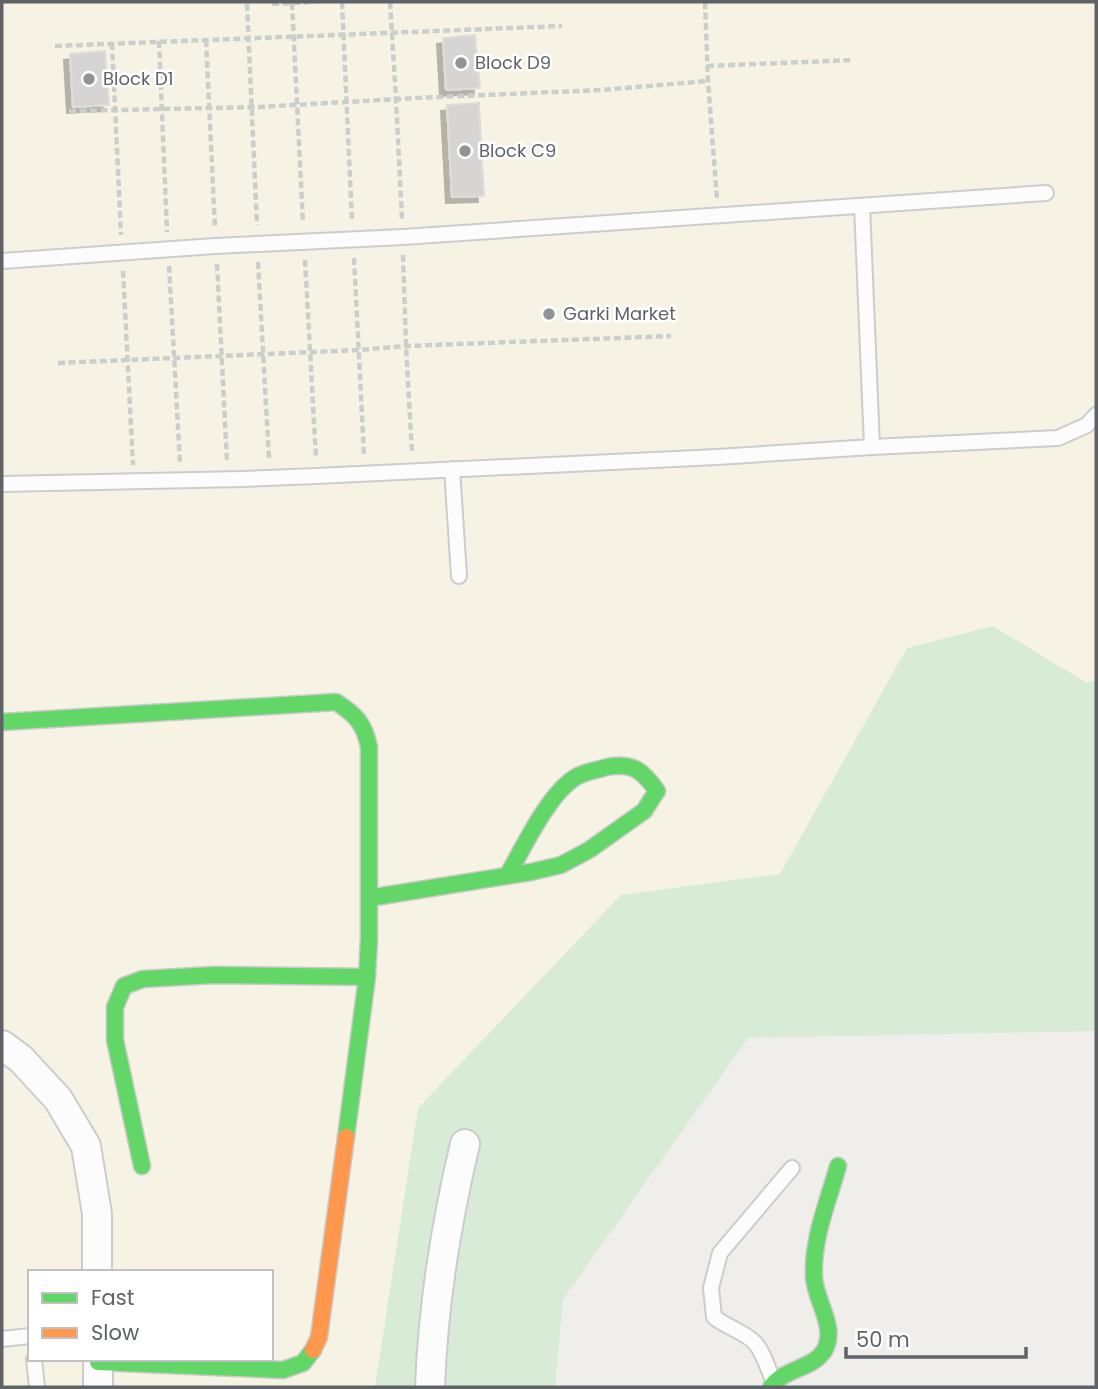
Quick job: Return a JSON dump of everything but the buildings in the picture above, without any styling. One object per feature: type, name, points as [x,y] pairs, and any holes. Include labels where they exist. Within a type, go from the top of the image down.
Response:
[{"type":"street","points":[[2,722],[336,702],[352,712],[365,728],[369,747],[367,977],[319,1337],[310,1358],[296,1368],[284,1370],[98,1370]]},
{"type":"street","points":[[369,898],[507,876],[531,872],[561,865],[589,850],[644,811],[657,791],[645,774],[627,764],[575,777],[554,797],[507,876]]},
{"type":"street","points":[[142,1166],[115,1040],[116,1007],[124,986],[143,979],[214,975],[367,977]]},
{"type":"street","points":[[2,1045],[22,1059],[58,1099],[86,1146],[97,1214],[97,1270]]},
{"type":"street","points":[[430,1387],[432,1336],[441,1262],[451,1202],[465,1144]]},
{"type":"street","points":[[772,1384],[785,1373],[804,1367],[820,1355],[828,1340],[827,1324],[814,1279],[816,1244],[838,1166]]},
{"type":"lane","points":[[2,261],[403,237],[1046,193]]},
{"type":"lane","points":[[862,206],[872,447]]},
{"type":"lane","points":[[2,484],[243,479],[452,470],[1058,438],[1087,425],[1096,415]]},
{"type":"lane","points":[[452,470],[459,576]]},
{"type":"lane","points":[[772,1384],[763,1356],[754,1342],[714,1317],[710,1288],[720,1253],[792,1168]]},
{"type":"lane","points":[[2,1339],[28,1336]]},
{"type":"lane","points":[[34,1361],[37,1387]]},
{"type":"path","points":[[272,4],[316,2]]},
{"type":"path","points":[[342,2],[343,35]]},
{"type":"path","points":[[390,2],[391,33]]},
{"type":"path","points":[[705,2],[718,215]]},
{"type":"path","points":[[292,3],[295,37]]},
{"type":"path","points":[[247,4],[248,38]]},
{"type":"path","points":[[55,46],[562,26]]},
{"type":"path","points":[[707,66],[854,60]]},
{"type":"path","points":[[69,111],[259,107],[601,90],[708,81]]},
{"type":"path","points":[[58,363],[671,336]]},
{"type":"shaded area","name":"Garki Market","points":[[2,2],[1096,2],[1096,680],[1087,683],[993,627],[907,648],[780,874],[621,895],[418,1108],[375,1387],[2,1387]]},
{"type":"green space","points":[[993,626],[1087,683],[1096,680],[1096,1031],[748,1038],[563,1299],[555,1387],[375,1387],[418,1108],[621,895],[780,874],[907,648]]},
{"type":"traffic: fast","points":[[2,722],[336,702],[358,720],[369,747],[369,940],[367,977],[346,1137]]},
{"type":"traffic: fast","points":[[369,898],[531,872],[561,865],[589,850],[644,811],[657,791],[642,773],[631,767],[607,767],[576,777],[546,808],[529,836],[514,864],[507,876]]},
{"type":"traffic: fast","points":[[142,1166],[115,1040],[115,1007],[124,986],[143,979],[214,975],[367,977]]},
{"type":"traffic: fast","points":[[771,1387],[783,1376],[819,1357],[828,1342],[827,1324],[815,1286],[814,1263],[821,1221],[838,1166]]},
{"type":"traffic: fast","points":[[98,1362],[283,1370],[303,1363],[313,1350]]},
{"type":"traffic: slow","points":[[313,1350],[319,1337],[346,1137]]},
{"type":"place","name":"Block D9","points":[[461,63]]},
{"type":"place","name":"Block D1","points":[[89,79]]},
{"type":"place","name":"Block C9","points":[[465,151]]},
{"type":"place","name":"Garki Market","points":[[549,314]]}]
